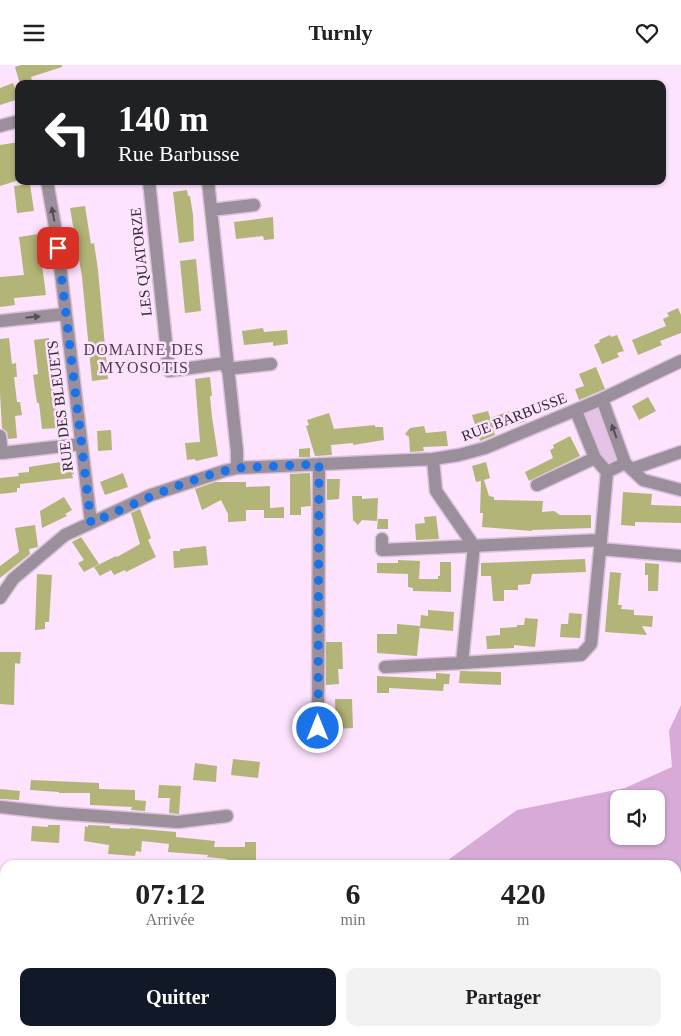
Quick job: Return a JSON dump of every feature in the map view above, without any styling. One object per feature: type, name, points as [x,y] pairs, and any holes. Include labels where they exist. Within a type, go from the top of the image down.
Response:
[{"type":"street","points":[[0,126],[15,122]]},
{"type":"street","name":"RUE DES BLEUETS","points":[[49,185],[91,523]]},
{"type":"street","name":"LES QUATORZE","points":[[149,185],[169,371],[271,364]]},
{"type":"street","points":[[208,185],[237,451],[237,468]]},
{"type":"street","points":[[210,210],[254,205]]},
{"type":"street","points":[[0,321],[65,314]]},
{"type":"street","name":"RUE BARBUSSE","points":[[0,598],[13,579],[65,535],[151,495],[237,468],[433,459],[459,455],[485,448],[576,411],[681,361]]},
{"type":"street","points":[[602,399],[629,466],[643,480],[681,490]]},
{"type":"street","points":[[385,667],[581,655],[591,643],[608,472],[596,459],[576,411]]},
{"type":"street","points":[[0,436],[2,453],[80,444]]},
{"type":"street","points":[[608,472],[681,452]]},
{"type":"street","points":[[433,459],[436,491],[474,546],[462,663]]},
{"type":"street","points":[[537,485],[596,459]]},
{"type":"street","points":[[318,728],[319,464]]},
{"type":"street","points":[[382,539],[382,550],[474,546],[601,545],[681,556]]},
{"type":"street","points":[[0,807],[178,822],[227,816]]},
{"type":"shaded area","points":[[600,405],[617,452],[615,460],[607,463],[600,460],[581,413]]},
{"type":"shaded area","points":[[681,705],[681,860],[448,860],[517,810],[610,791],[610,845],[665,845],[665,790],[615,790],[625,788],[672,767],[669,731]]},
{"type":"building","points":[[21,65],[62,65],[62,67],[31,77],[32,80],[19,80],[15,67]]},
{"type":"building","points":[[13,83],[15,100],[0,105],[0,88]]},
{"type":"building","points":[[15,143],[15,181],[0,186],[0,145]]},
{"type":"building","points":[[30,185],[34,211],[17,213],[14,186]]},
{"type":"building","points":[[187,190],[188,196],[190,196],[193,215],[194,241],[179,243],[173,192]]},
{"type":"building","points":[[85,206],[91,244],[94,243],[98,270],[108,379],[92,381],[82,277],[70,208]]},
{"type":"building","points":[[273,217],[274,239],[264,240],[263,236],[236,239],[234,222]]},
{"type":"building","points":[[38,234],[46,295],[14,298],[15,305],[0,307],[0,277],[24,275],[19,237]]},
{"type":"building","points":[[196,259],[201,311],[185,313],[180,261]]},
{"type":"building","points":[[678,308],[681,315],[681,333],[660,341],[662,345],[638,355],[632,340],[666,326],[663,319],[669,316],[667,313]]},
{"type":"building","points":[[263,328],[264,332],[287,330],[288,344],[273,346],[273,342],[244,345],[242,331]]},
{"type":"building","points":[[610,335],[611,337],[617,335],[624,351],[617,353],[619,357],[602,364],[594,345],[600,342],[599,340]]},
{"type":"building","points":[[9,338],[12,364],[16,363],[17,377],[14,377],[17,402],[20,402],[22,415],[15,416],[17,438],[8,439],[7,432],[2,428],[0,339]]},
{"type":"building","points":[[49,338],[58,428],[42,429],[33,375],[38,374],[34,340]]},
{"type":"building","points":[[596,367],[605,389],[579,400],[575,389],[584,386],[579,374]]},
{"type":"building","points":[[210,377],[212,417],[218,456],[196,461],[195,459],[187,460],[185,443],[200,442],[195,379]]},
{"type":"building","points":[[648,397],[656,411],[639,420],[632,406]]},
{"type":"building","points":[[521,407],[526,421],[494,432],[495,435],[480,441],[472,415],[488,411],[490,418]]},
{"type":"building","points":[[329,413],[334,429],[375,425],[375,427],[383,427],[384,440],[353,445],[353,443],[331,445],[332,455],[315,456],[306,426],[309,425],[307,420]]},
{"type":"building","points":[[424,426],[426,433],[446,431],[448,446],[423,447],[424,451],[410,452],[409,437],[405,434],[410,428]]},
{"type":"building","points":[[111,430],[112,450],[98,451],[97,431]]},
{"type":"building","points":[[570,436],[580,456],[529,481],[525,472],[553,458],[550,450],[554,448],[553,445]]},
{"type":"building","points":[[310,448],[310,457],[299,457],[299,449]]},
{"type":"building","points":[[73,460],[73,478],[20,484],[17,492],[0,494],[0,478],[19,476],[18,473],[29,472],[29,467]]},
{"type":"building","points":[[486,462],[490,478],[484,480],[489,496],[494,497],[494,500],[543,501],[542,512],[554,511],[560,515],[591,515],[591,528],[532,531],[482,527],[483,513],[480,513],[481,481],[476,482],[472,466]]},
{"type":"building","points":[[123,473],[128,487],[105,495],[100,482]]},
{"type":"building","points":[[310,473],[311,506],[301,507],[301,515],[290,515],[290,474]]},
{"type":"building","points":[[327,479],[340,479],[339,499],[327,500]]},
{"type":"building","points":[[215,482],[246,482],[246,487],[270,486],[270,508],[284,507],[284,518],[264,518],[264,510],[246,510],[246,521],[228,522],[228,514],[221,500],[202,510],[195,489]]},
{"type":"building","points":[[623,492],[652,494],[651,505],[681,506],[681,523],[635,522],[635,526],[621,525]]},
{"type":"building","points":[[352,496],[362,496],[362,499],[378,498],[377,521],[362,520],[358,525],[353,520]]},
{"type":"building","points":[[64,497],[72,510],[65,514],[67,516],[42,528],[40,511]]},
{"type":"building","points":[[140,509],[151,538],[148,540],[156,557],[126,572],[125,570],[114,575],[111,570],[100,576],[94,567],[140,544],[131,513]]},
{"type":"building","points":[[436,516],[439,539],[416,540],[415,524],[425,523],[424,517]]},
{"type":"building","points":[[378,519],[388,519],[388,529],[377,529]]},
{"type":"building","points":[[35,525],[38,547],[29,549],[30,554],[0,578],[0,566],[19,552],[15,528]]},
{"type":"building","points":[[81,537],[99,564],[84,572],[78,563],[84,560],[72,542]]},
{"type":"building","points":[[206,546],[208,565],[174,568],[173,551]]},
{"type":"building","points":[[585,559],[586,572],[532,574],[530,584],[518,585],[518,590],[504,590],[504,601],[493,601],[491,576],[481,576],[481,563]]},
{"type":"building","points":[[398,560],[420,561],[419,579],[438,579],[438,576],[440,576],[440,562],[451,562],[451,592],[413,591],[413,588],[408,587],[408,574],[377,573],[377,563],[398,563]]},
{"type":"building","points":[[645,563],[659,564],[658,591],[648,591],[648,575],[645,575]]},
{"type":"building","points":[[610,572],[621,573],[618,605],[622,605],[621,609],[634,610],[634,615],[653,616],[652,627],[642,626],[647,635],[605,632]]},
{"type":"building","points":[[37,574],[52,575],[49,622],[45,622],[45,629],[35,630]]},
{"type":"building","points":[[428,610],[454,612],[453,631],[420,628],[421,615],[428,616]]},
{"type":"building","points":[[569,613],[582,614],[580,638],[560,637],[561,624],[568,624]]},
{"type":"building","points":[[525,618],[538,619],[535,647],[514,645],[514,648],[487,649],[486,636],[500,635],[500,628],[524,625]]},
{"type":"building","points":[[397,624],[420,626],[417,656],[377,653],[377,634],[397,634]]},
{"type":"building","points":[[326,642],[342,642],[343,669],[338,669],[339,684],[326,685]]},
{"type":"building","points":[[0,652],[21,652],[20,664],[15,663],[14,705],[0,704]]},
{"type":"building","points":[[460,671],[501,672],[501,685],[459,683]]},
{"type":"building","points":[[436,673],[450,674],[449,684],[444,684],[443,691],[389,688],[389,693],[377,693],[377,676],[436,679]]},
{"type":"building","points":[[335,699],[352,699],[353,728],[336,729]]},
{"type":"building","points":[[233,759],[260,762],[258,778],[231,775]]},
{"type":"building","points":[[195,763],[217,766],[216,782],[193,780]]},
{"type":"building","points":[[31,780],[99,783],[99,789],[135,790],[135,800],[146,801],[145,811],[131,810],[132,807],[90,805],[90,793],[59,793],[30,790]]},
{"type":"building","points":[[159,785],[181,786],[179,814],[169,813],[170,798],[158,798]]},
{"type":"building","points":[[0,789],[20,791],[19,800],[0,799]]},
{"type":"building","points":[[48,825],[60,825],[59,843],[31,841],[32,826],[48,827]]},
{"type":"building","points":[[88,825],[110,826],[110,828],[176,832],[176,837],[215,841],[214,847],[245,847],[245,842],[256,842],[256,860],[227,860],[207,857],[208,855],[168,852],[169,844],[142,841],[141,852],[136,851],[135,856],[108,854],[109,845],[84,841],[85,826],[88,827]]},
{"type":"district","name":"DOMAINE DES MYOSOTIS","points":[[144,358]]},
{"type":"route","points":[[58,248],[80,444],[91,523],[151,495],[224,471],[237,468],[319,464],[318,728]]}]
